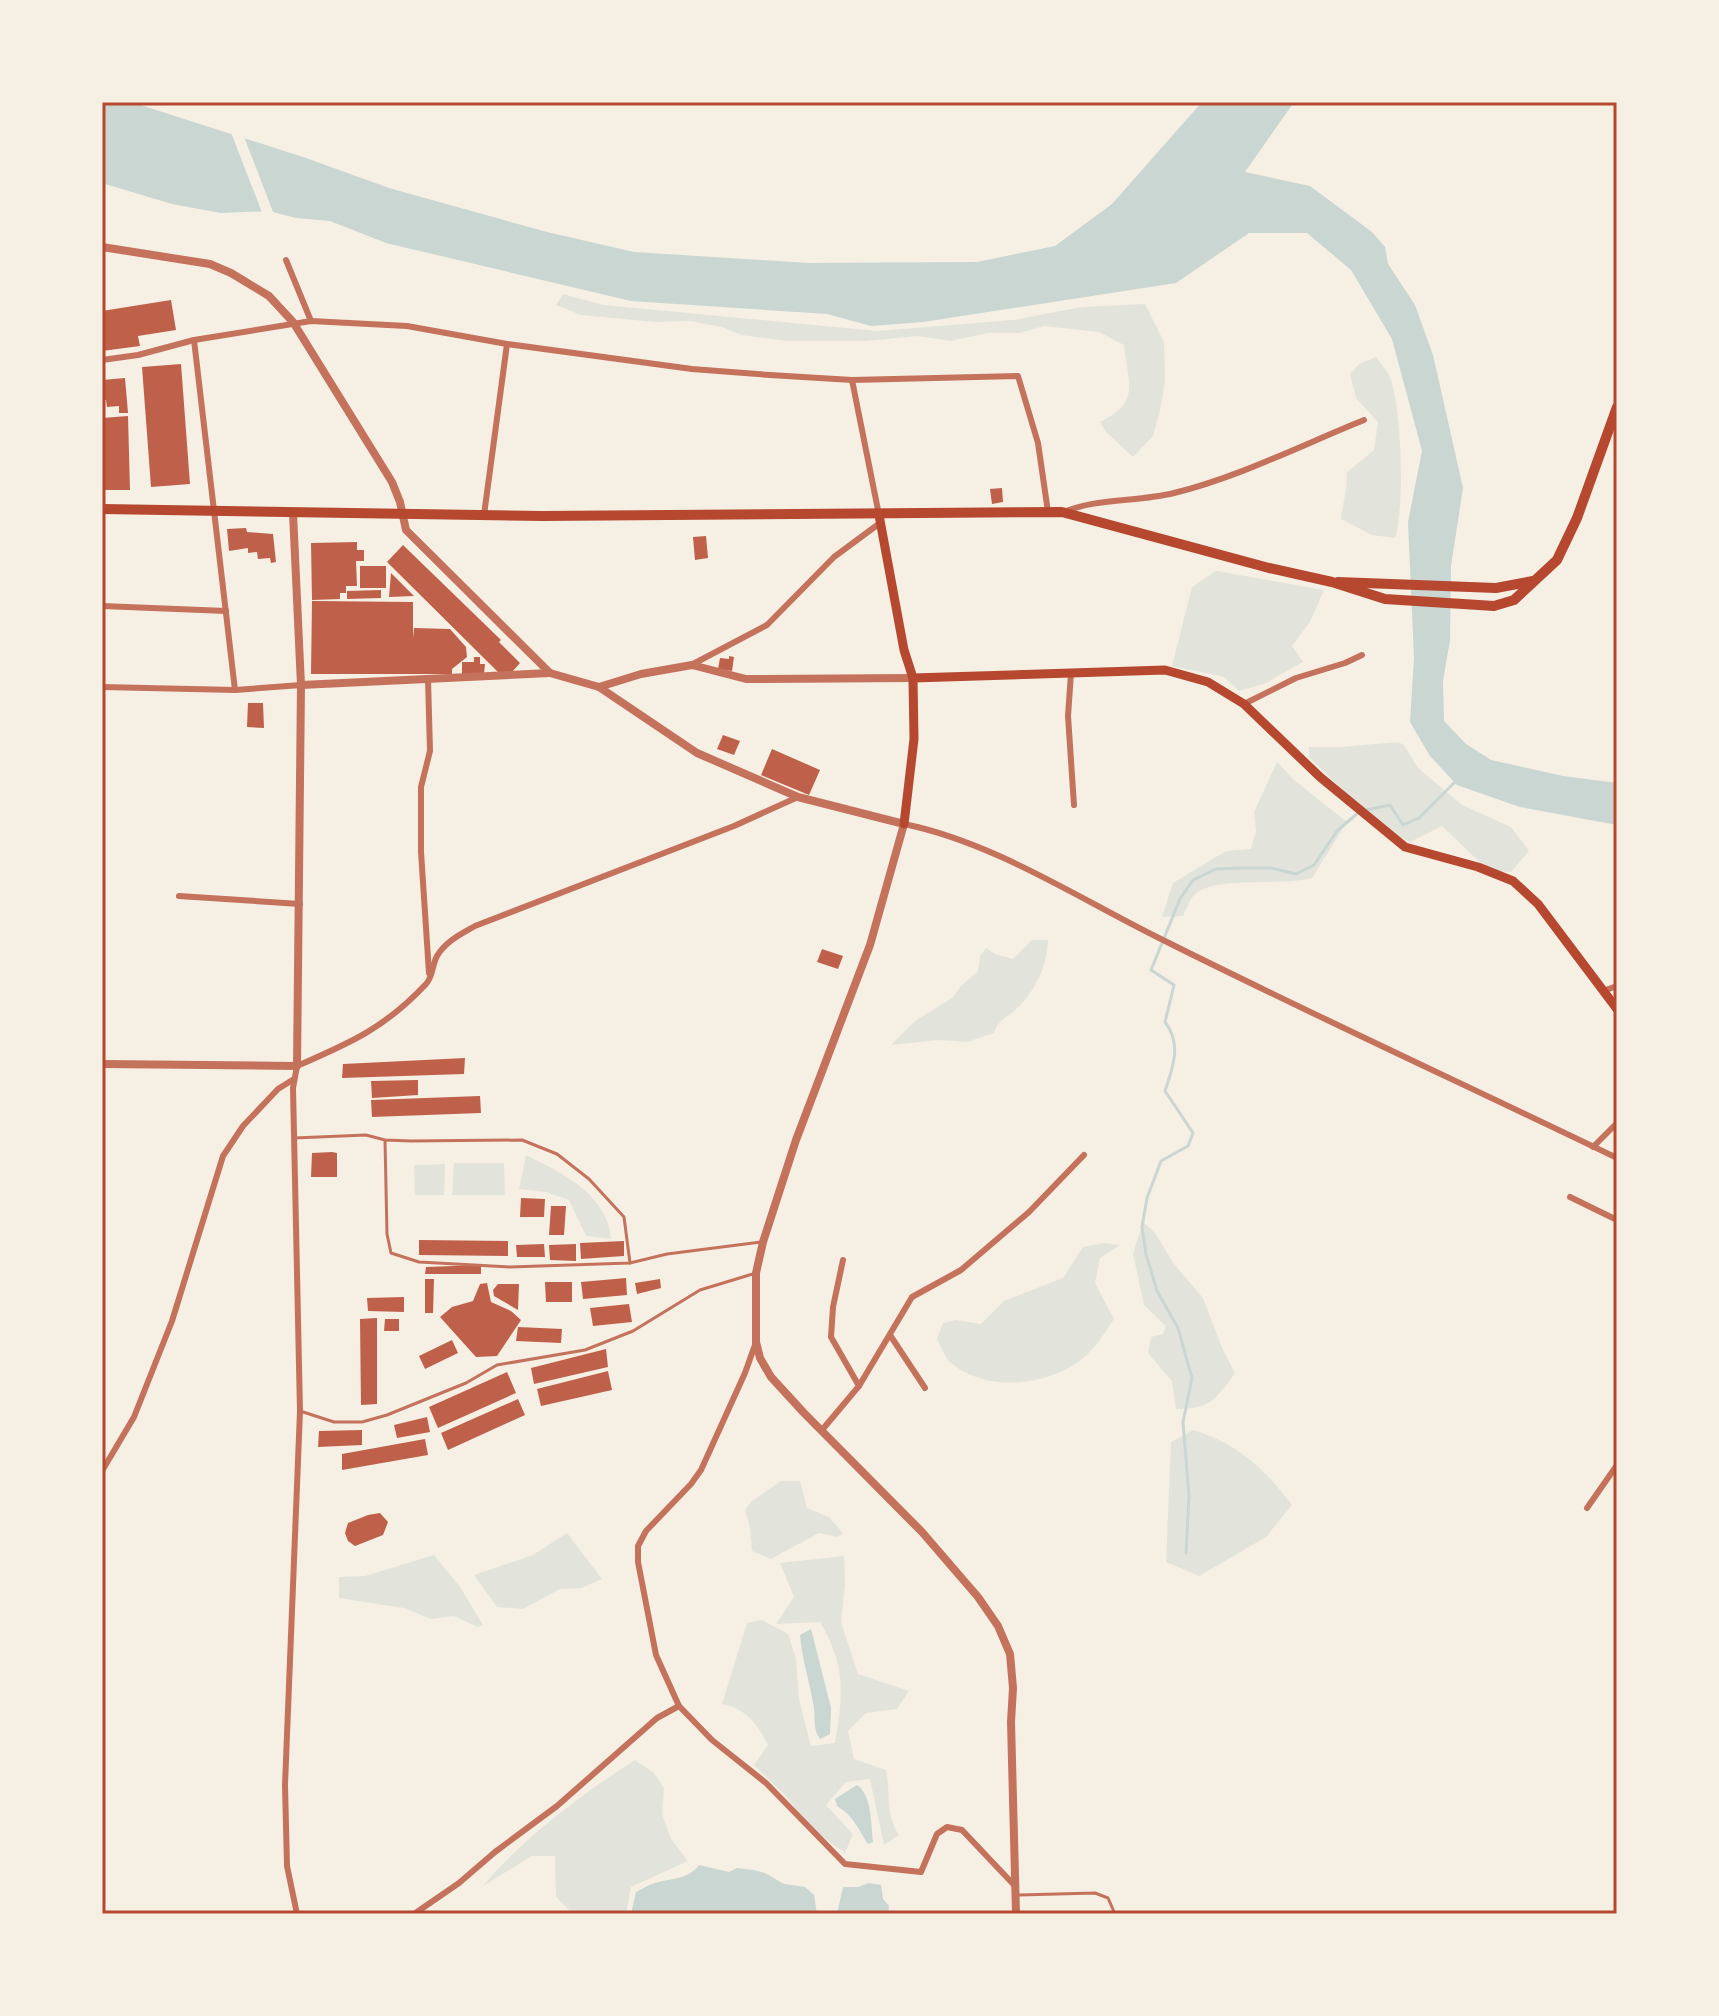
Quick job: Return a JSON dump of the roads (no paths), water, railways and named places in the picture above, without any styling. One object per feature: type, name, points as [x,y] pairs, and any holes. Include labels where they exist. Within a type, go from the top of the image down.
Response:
[{"type":"main road","points":[[102,509],[880,519],[1062,512],[1332,582],[1371,595],[1399,600],[1494,606],[1514,600],[1557,560],[1569,540],[1617,407]]},
{"type":"main road","points":[[880,519],[904,650],[913,678],[914,739],[904,824]]},
{"type":"main road","points":[[1332,582],[1511,587],[1537,579]]},
{"type":"main road","points":[[913,678],[1165,670],[1208,682],[1244,704],[1320,777],[1405,847],[1478,867],[1513,881],[1538,904],[1617,1009]]},
{"type":"street","points":[[102,247],[210,264],[269,296],[293,322],[392,482],[406,530],[550,673]]},
{"type":"street","points":[[286,260],[311,321]]},
{"type":"street","points":[[102,360],[138,355],[194,340],[311,321],[407,326],[507,344],[692,369],[852,380],[1018,376],[1038,443],[1048,512]]},
{"type":"street","points":[[194,340],[235,690]]},
{"type":"street","points":[[484,515],[507,344]]},
{"type":"street","points":[[599,687],[641,674],[692,665],[767,625],[834,557],[880,519],[852,380]]},
{"type":"street","points":[[1062,512],[1185,490],[1364,420]]},
{"type":"street","points":[[293,513],[301,685],[300,904],[297,1066],[294,1079],[300,1411],[285,1785],[287,1866],[297,1914]]},
{"type":"street","points":[[102,606],[226,611]]},
{"type":"street","points":[[1244,704],[1296,678],[1362,655]]},
{"type":"street","points":[[692,665],[746,679],[913,678]]},
{"type":"street","points":[[1071,672],[1068,716],[1074,805]]},
{"type":"street","points":[[102,687],[235,690],[550,673],[599,687],[697,753],[798,797],[940,831],[1015,864],[1169,943],[1617,1158]]},
{"type":"street","points":[[428,679],[430,751],[421,787],[421,852],[430,981]]},
{"type":"street","points":[[102,1064],[297,1066],[367,1035],[399,1011],[430,981],[437,957],[454,937],[475,926],[734,826],[798,797]]},
{"type":"street","points":[[904,824],[870,945],[796,1140],[763,1242],[756,1273],[756,1342],[760,1358],[771,1377],[922,1532],[978,1597],[998,1626],[1010,1654],[1013,1688],[1011,1722],[1016,1914]]},
{"type":"street","points":[[179,896],[300,904]]},
{"type":"street","points":[[1603,991],[1617,986]]},
{"type":"street","points":[[102,1471],[134,1417],[162,1345],[223,1156],[243,1126],[278,1089],[294,1079]]},
{"type":"street","points":[[1593,1147],[1617,1123]]},
{"type":"street","points":[[822,1430],[859,1386],[912,1297],[961,1270],[1029,1212],[1084,1155]]},
{"type":"street","points":[[1570,1197],[1617,1220]]},
{"type":"street","points":[[843,1260],[833,1307],[831,1337],[859,1386]]},
{"type":"street","points":[[890,1335],[925,1388]]},
{"type":"street","points":[[756,1342],[701,1470],[646,1531],[638,1546],[638,1562],[656,1655],[679,1706],[712,1740],[766,1783],[845,1864],[921,1872],[937,1834],[947,1827],[962,1830],[1015,1890]]},
{"type":"street","points":[[1587,1508],[1617,1465]]},
{"type":"street","points":[[414,1914],[557,1806],[657,1718],[679,1706]]},
{"type":"lane","points":[[294,1138],[366,1135],[385,1140],[517,1138],[557,1154],[589,1179],[624,1217],[630,1263]]},
{"type":"lane","points":[[385,1140],[387,1234],[391,1253],[419,1262],[524,1267],[630,1263],[667,1254],[763,1242]]},
{"type":"lane","points":[[300,1411],[334,1422],[362,1422],[387,1415],[466,1383],[497,1365],[585,1350],[633,1331],[700,1290],[756,1273]]},
{"type":"lane","points":[[1015,1890],[1095,1893],[1108,1898],[1115,1914]]},
{"type":"waterway","points":[[1367,810],[1390,805],[1403,825],[1419,818],[1455,782]]},
{"type":"waterway","points":[[1186,1553],[1189,1496],[1183,1422],[1192,1378],[1178,1328],[1157,1291],[1142,1227],[1147,1198],[1161,1161],[1188,1146],[1193,1133],[1165,1091],[1175,1047],[1165,1022],[1174,985],[1151,970],[1180,899],[1193,880],[1216,869],[1271,868],[1296,874],[1314,865],[1337,831],[1359,812]]}]
